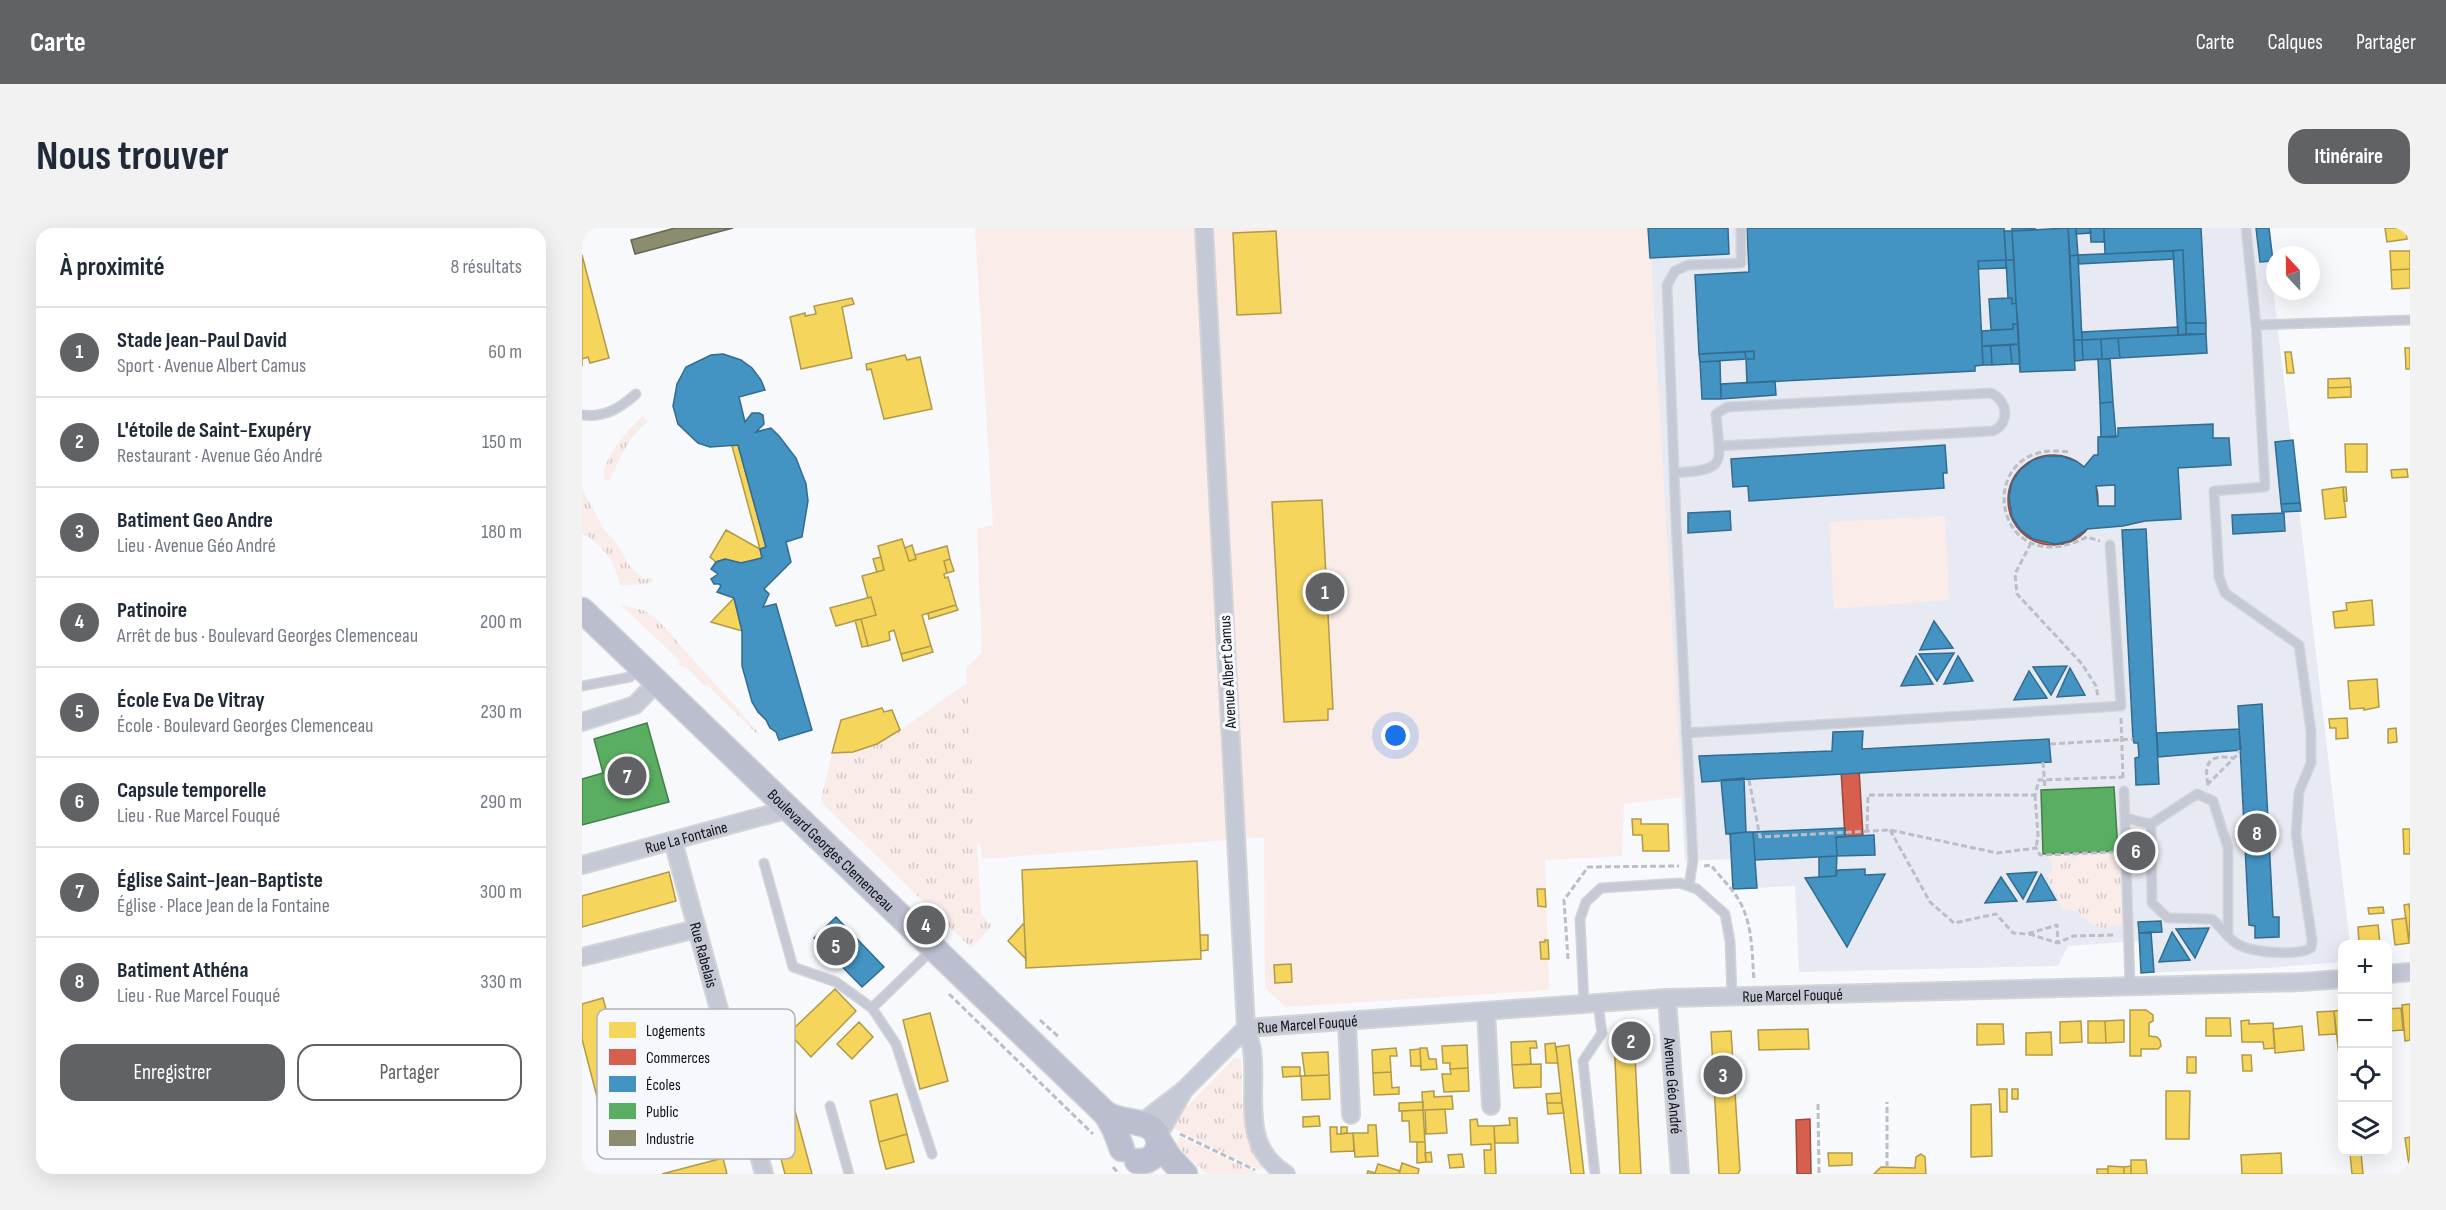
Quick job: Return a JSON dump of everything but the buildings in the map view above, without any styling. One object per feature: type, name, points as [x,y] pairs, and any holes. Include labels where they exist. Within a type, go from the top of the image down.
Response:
[{"type":"main road","name":"Boulevard Georges Clemenceau","points":[[582,610],[1106,1114],[1130,1155]]},
{"type":"main road","name":"Boulevard Georges Clemenceau","points":[[1106,1114],[1153,1131]]},
{"type":"main road","points":[[1153,1131],[1125,1131],[1121,1140],[1130,1155],[1161,1174]]},
{"type":"main road","points":[[1130,1155],[1147,1160],[1155,1155],[1153,1131]]},
{"type":"main road","points":[[1153,1131],[1169,1156],[1185,1174]]},
{"type":"street","name":"Avenue Albert Camus","points":[[1204,228],[1246,1028],[1252,1050],[1254,1125],[1260,1147],[1286,1174]]},
{"type":"street","points":[[582,722],[635,705],[649,674]]},
{"type":"street","name":"Rue La Fontaine","points":[[582,865],[789,809]]},
{"type":"street","name":"Rue Rabelais","points":[[673,841],[718,1009]]},
{"type":"street","points":[[582,957],[696,929]]},
{"type":"street","points":[[2392,974],[2410,972]]},
{"type":"street","name":"Rue Marcel Fouqué","points":[[1246,1028],[1667,998],[2301,982],[2338,978]]},
{"type":"street","name":"Avenue Géo André","points":[[1667,998],[1680,1174]]},
{"type":"street","points":[[1486,1011],[1491,1106]]},
{"type":"street","points":[[1347,1022],[1351,1115]]},
{"type":"street","points":[[1153,1131],[1165,1120],[1184,1090],[1246,1028]]},
{"type":"street","name":"Rue Rabelais","points":[[760,1159],[764,1174]]},
{"type":"lane","points":[[1689,886],[1693,860],[1666,285],[1675,271],[1688,265],[1741,263],[1741,228]]},
{"type":"lane","points":[[2151,824],[2152,903],[2168,918],[2212,919],[2237,944],[2253,949],[2279,952],[2307,951],[2311,948],[2312,940],[2296,834],[2299,792],[2311,763],[2311,731],[2299,645],[2225,593],[2219,576],[2214,491],[2265,487],[2256,325],[2246,228]]},
{"type":"lane","points":[[2256,325],[2410,320]]},
{"type":"lane","points":[[1674,473],[1704,471],[1715,466],[1719,447],[1716,414],[1727,407],[1991,393],[1999,397],[2003,404],[2004,423],[2001,428],[1993,431],[1719,447]]},
{"type":"lane","points":[[582,415],[607,414],[618,410],[636,394]]},
{"type":"lane","points":[[1686,733],[2121,706],[2110,545]]},
{"type":"lane","points":[[582,686],[649,674]]},
{"type":"lane","points":[[2124,791],[2130,986]]},
{"type":"lane","points":[[2126,818],[2151,824],[2197,794],[2213,801],[2228,848],[2228,934]]},
{"type":"lane","points":[[764,863],[793,968],[836,982],[872,1008],[897,1044],[932,1154]]},
{"type":"lane","points":[[1595,1174],[1583,1061],[1602,1032],[1591,1003],[1580,919],[1586,902],[1600,888],[1680,883],[1697,889],[1725,914],[1730,941],[1732,996]]},
{"type":"lane","points":[[872,1008],[933,948]]},
{"type":"lane","points":[[830,1106],[849,1174]]},
{"type":"path","points":[[2068,452],[2053,450],[2031,455],[2013,470],[2004,497],[2007,520],[2016,532],[2031,543],[2052,548],[2067,546],[2087,537],[2110,545]]},
{"type":"path","points":[[2031,543],[2015,574],[2017,594],[2082,664],[2096,686],[2100,708]]},
{"type":"path","points":[[2121,706],[2122,770]]},
{"type":"path","points":[[2050,744],[2133,739]]},
{"type":"path","points":[[2197,794],[2239,750]]},
{"type":"path","points":[[2208,784],[2205,773],[2207,764],[2212,759],[2233,758]]},
{"type":"path","points":[[2043,762],[2045,789]]},
{"type":"path","points":[[2123,777],[2039,780],[2035,795],[2038,835],[2036,848],[2040,855],[2127,851]]},
{"type":"path","points":[[1749,780],[1760,837],[1890,830],[1997,853],[2036,848]]},
{"type":"path","points":[[1867,830],[1868,795],[2035,795]]},
{"type":"path","points":[[1890,830],[1930,902],[1954,923],[1996,914],[2013,933],[2027,934],[2058,944],[2073,936],[2129,935]]},
{"type":"path","points":[[2027,934],[2057,925],[2058,944]]},
{"type":"path","points":[[1887,1102],[1887,1167]]},
{"type":"path","points":[[1818,1104],[1819,1174]]},
{"type":"path","points":[[1153,1131],[1263,1174]]},
{"type":"shaded area","points":[[1649,228],[2266,228],[2268,246],[2266,246],[2266,300],[2274,300],[2350,940],[2338,940],[2338,962],[2268,968],[2141,973],[2139,941],[2068,946],[2058,966],[1799,972],[1795,886],[1733,889],[1731,859],[1685,861]]},
{"type":"green space","points":[[975,228],[1649,228],[1682,797],[1624,804],[1622,856],[1545,860],[1549,990],[1286,1007],[1265,988],[1264,837],[982,859],[980,843],[977,843],[966,668],[982,653],[977,529],[993,525]]},
{"type":"green space","points":[[643,416],[648,421],[629,442],[609,481],[604,479],[604,472],[611,454]]},
{"type":"green space","points":[[582,489],[605,531],[615,541],[630,566],[643,579],[652,578],[653,583],[620,586],[615,569],[607,555],[582,533]]},
{"type":"green space","points":[[1945,516],[1949,600],[1834,609],[1829,522]]},
{"type":"green space","points":[[621,605],[643,610],[656,618],[759,733],[758,735],[707,685],[704,686],[688,668],[678,665],[680,661]]},
{"type":"green space","points":[[968,683],[981,914],[992,926],[971,948],[821,800],[832,753],[853,750],[888,737]]},
{"type":"green space","points":[[2119,853],[2123,924],[2102,928],[2087,921],[2076,911],[2062,909],[2046,876],[2051,872],[2052,862],[2046,856],[2071,855],[2072,860],[2076,859],[2076,855]]},
{"type":"green space","points":[[1234,1058],[1241,1059],[1245,1129],[1254,1155],[1262,1167],[1260,1170],[1173,1128],[1179,1115]]},
{"type":"green space","points":[[1180,1137],[1259,1174],[1207,1174],[1176,1145]]},
{"type":"place","name":"Stade Jean-Paul David","points":[[1325,592]]},
{"type":"place","name":"Église Saint-Jean-Baptiste","points":[[627,776]]},
{"type":"place","name":"Batiment Athéna","points":[[2257,833]]},
{"type":"place","name":"Capsule temporelle","points":[[2136,851]]},
{"type":"place","name":"Patinoire","points":[[926,925]]},
{"type":"place","name":"École Eva De Vitray","points":[[836,946]]},
{"type":"place","name":"L'étoile de Saint-Exupéry","points":[[1631,1041]]},
{"type":"place","name":"Batiment Geo Andre","points":[[1723,1075]]}]
